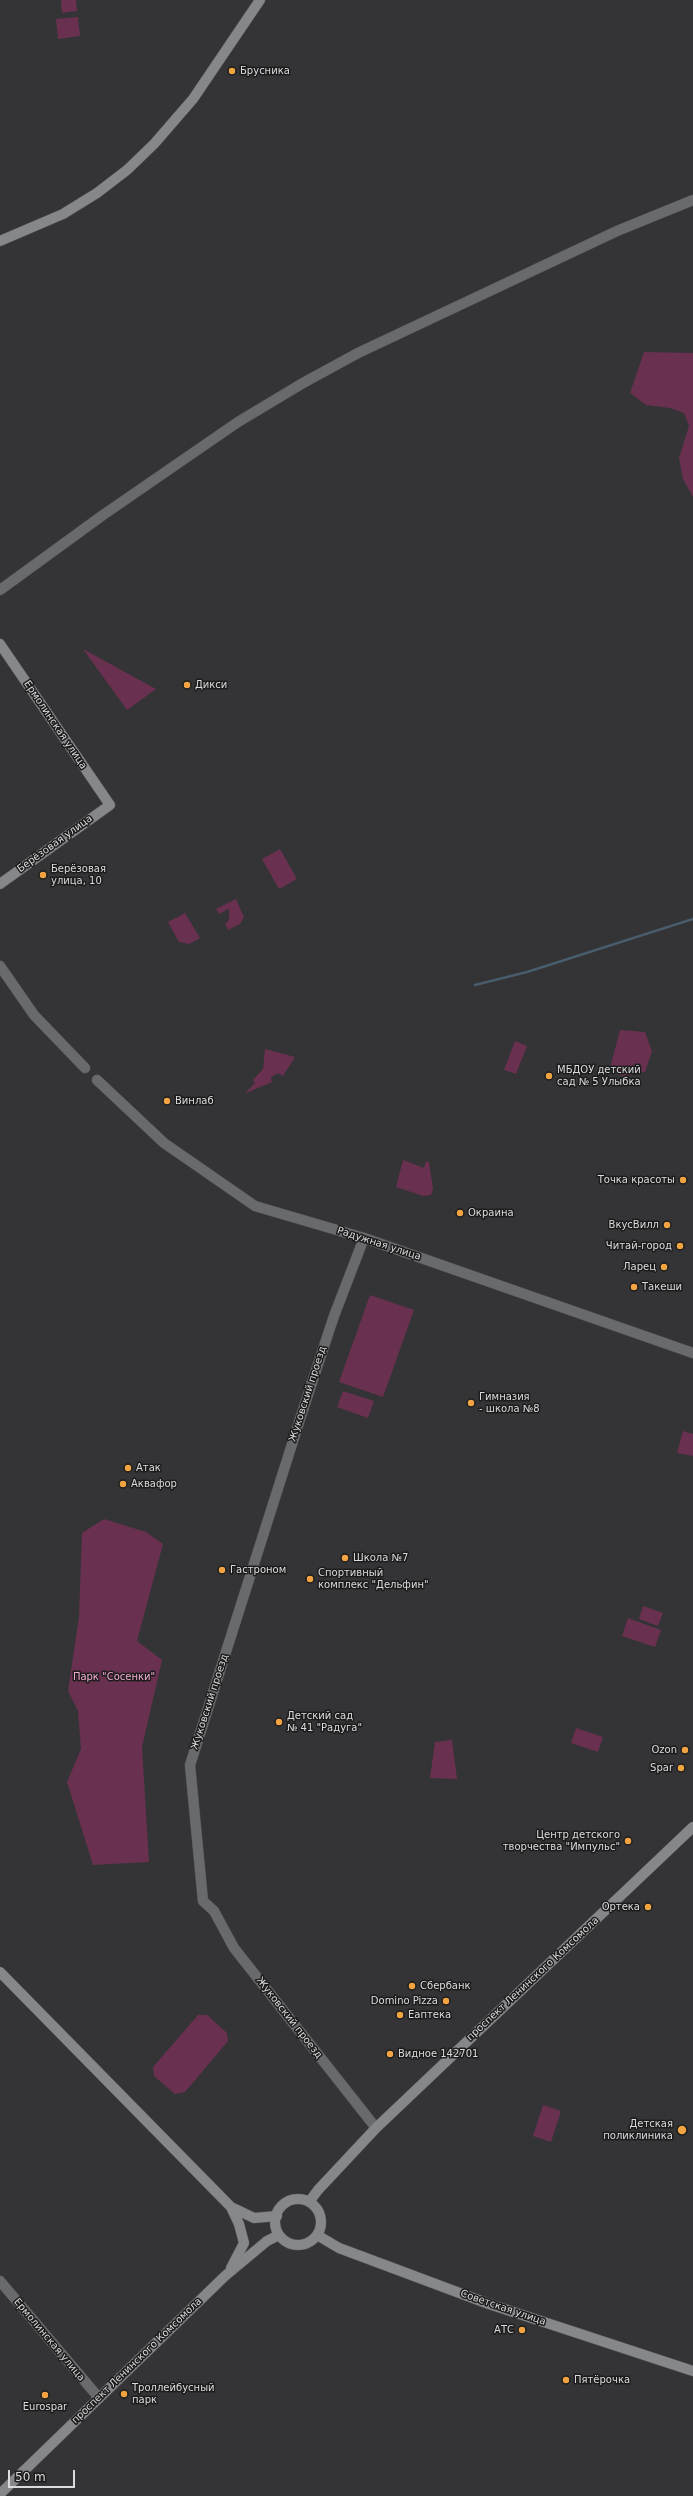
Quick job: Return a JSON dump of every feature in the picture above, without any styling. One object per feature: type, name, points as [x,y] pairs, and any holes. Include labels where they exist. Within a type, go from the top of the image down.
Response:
[{"type":"main road","points":[[0,241],[63,214],[97,193],[127,170],[154,144],[194,99],[260,0]]},
{"type":"main road","name":"Ермолинская улица","points":[[0,644],[110,805]]},
{"type":"main road","name":"Берёзовая улица","points":[[0,884],[110,805]]},
{"type":"main road","name":"проспект Ленинского Комсомола","points":[[309,2202],[318,2190],[376,2128],[693,1827]]},
{"type":"main road","points":[[0,1972],[232,2207],[254,2218],[277,2216]]},
{"type":"main road","points":[[302,2200],[309,2202],[314,2206],[321,2217],[320,2230],[317,2235],[312,2241],[298,2245],[284,2240],[279,2235],[276,2223],[281,2207],[287,2202],[302,2200]]},
{"type":"main road","points":[[225,2276],[244,2243],[239,2224],[232,2207]]},
{"type":"main road","name":"проспект Ленинского Комсомола","points":[[0,2494],[225,2276],[267,2241],[279,2235]]},
{"type":"main road","name":"Советская улица","points":[[317,2235],[339,2248],[476,2299],[693,2371]]},
{"type":"street","points":[[0,590],[103,515],[238,422],[303,383],[358,353],[617,231],[693,200]]},
{"type":"street","points":[[0,966],[34,1015],[85,1068]]},
{"type":"street","name":"Радужная улица","points":[[97,1080],[164,1143],[255,1206],[364,1238],[693,1353]]},
{"type":"street","name":"Жуковский проезд","points":[[364,1238],[334,1316],[297,1428],[190,1765],[203,1901],[214,1911],[234,1948],[376,2128]]},
{"type":"street","name":"Ермолинская улица","points":[[0,2281],[98,2398]]},
{"type":"green space","points":[[61,0],[76,0],[77,11],[62,13]]},
{"type":"green space","points":[[78,17],[80,36],[58,39],[56,19]]},
{"type":"green space","points":[[644,352],[693,353],[693,497],[683,479],[679,458],[689,426],[684,413],[670,408],[646,405],[630,393]]},
{"type":"green space","points":[[83,649],[156,689],[127,710]]},
{"type":"green space","points":[[280,849],[297,879],[279,889],[262,859]]},
{"type":"green space","points":[[236,899],[244,917],[240,924],[228,930],[225,924],[229,920],[229,910],[228,909],[219,914],[216,909]]},
{"type":"green space","points":[[185,913],[200,938],[189,944],[179,942],[168,922]]},
{"type":"green space","points":[[620,1030],[645,1032],[652,1051],[645,1072],[622,1076],[610,1068]]},
{"type":"green space","points":[[515,1041],[527,1046],[516,1074],[504,1070]]},
{"type":"green space","points":[[265,1049],[295,1057],[283,1076],[278,1073],[271,1077],[272,1082],[244,1094],[255,1083],[253,1080],[263,1069]]},
{"type":"green space","points":[[403,1160],[424,1168],[426,1161],[429,1162],[433,1189],[431,1195],[423,1196],[396,1187]]},
{"type":"green space","points":[[370,1295],[414,1310],[383,1397],[339,1382]]},
{"type":"green space","points":[[343,1391],[374,1401],[368,1418],[337,1407]]},
{"type":"green space","points":[[683,1431],[693,1434],[693,1456],[677,1453]]},
{"type":"green space","name":"Парк \"Сосенки\"","points":[[104,1519],[146,1532],[163,1544],[137,1641],[162,1660],[142,1747],[149,1862],[93,1865],[67,1782],[81,1749],[78,1711],[68,1691],[79,1617],[82,1533]]},
{"type":"green space","points":[[643,1606],[663,1613],[658,1626],[639,1619]]},
{"type":"green space","points":[[628,1618],[661,1630],[655,1647],[622,1636]]},
{"type":"green space","points":[[576,1728],[603,1737],[598,1752],[571,1743]]},
{"type":"green space","points":[[452,1740],[457,1779],[430,1778],[435,1742]]},
{"type":"green space","points":[[198,2015],[207,2015],[227,2033],[228,2041],[185,2092],[175,2094],[154,2076],[153,2067]]},
{"type":"green space","points":[[543,2105],[561,2111],[551,2142],[533,2136]]},
{"type":"waterway","points":[[475,985],[527,972],[693,919]]},
{"type":"place","name":"Брусника","points":[[232,71]]},
{"type":"place","name":"Дикси","points":[[187,685]]},
{"type":"place","name":"Берёзовая улица, 10","points":[[43,875]]},
{"type":"place","name":"МБДОУ детский сад № 5 Улыбка","points":[[549,1076]]},
{"type":"place","name":"Винлаб","points":[[167,1101]]},
{"type":"place","name":"Точка красоты","points":[[683,1180]]},
{"type":"place","name":"Окраина","points":[[460,1213]]},
{"type":"place","name":"ВкусВилл","points":[[667,1225]]},
{"type":"place","name":"Читай-город","points":[[680,1246]]},
{"type":"place","name":"Ларец","points":[[664,1267]]},
{"type":"place","name":"Такеши","points":[[634,1287]]},
{"type":"place","name":"Гимназия - школа №8","points":[[471,1403]]},
{"type":"place","name":"Атак","points":[[128,1468]]},
{"type":"place","name":"Аквафор","points":[[123,1484]]},
{"type":"place","name":"Школа №7","points":[[345,1558]]},
{"type":"place","name":"Гастроном","points":[[222,1570]]},
{"type":"place","name":"Спортивный комплекс \"Дельфин\"","points":[[310,1579]]},
{"type":"place","name":"Детский сад № 41 \"Радуга\"","points":[[279,1722]]},
{"type":"place","name":"Ozon","points":[[685,1750]]},
{"type":"place","name":"Spar","points":[[681,1768]]},
{"type":"place","name":"Центр детского творчества \"Импульс\"","points":[[628,1841]]},
{"type":"place","name":"Ортека","points":[[648,1907]]},
{"type":"place","name":"Сбербанк","points":[[412,1986]]},
{"type":"place","name":"Domino Pizza","points":[[446,2001]]},
{"type":"place","name":"Еаптека","points":[[400,2015]]},
{"type":"place","name":"Видное 142701","points":[[390,2054]]},
{"type":"place","name":"Детская поликлиника","points":[[682,2130]]},
{"type":"place","name":"АТС","points":[[522,2330]]},
{"type":"place","name":"Пятёрочка","points":[[566,2380]]},
{"type":"place","name":"Троллейбусный парк","points":[[124,2394]]},
{"type":"place","name":"Eurospar","points":[[45,2395]]}]
